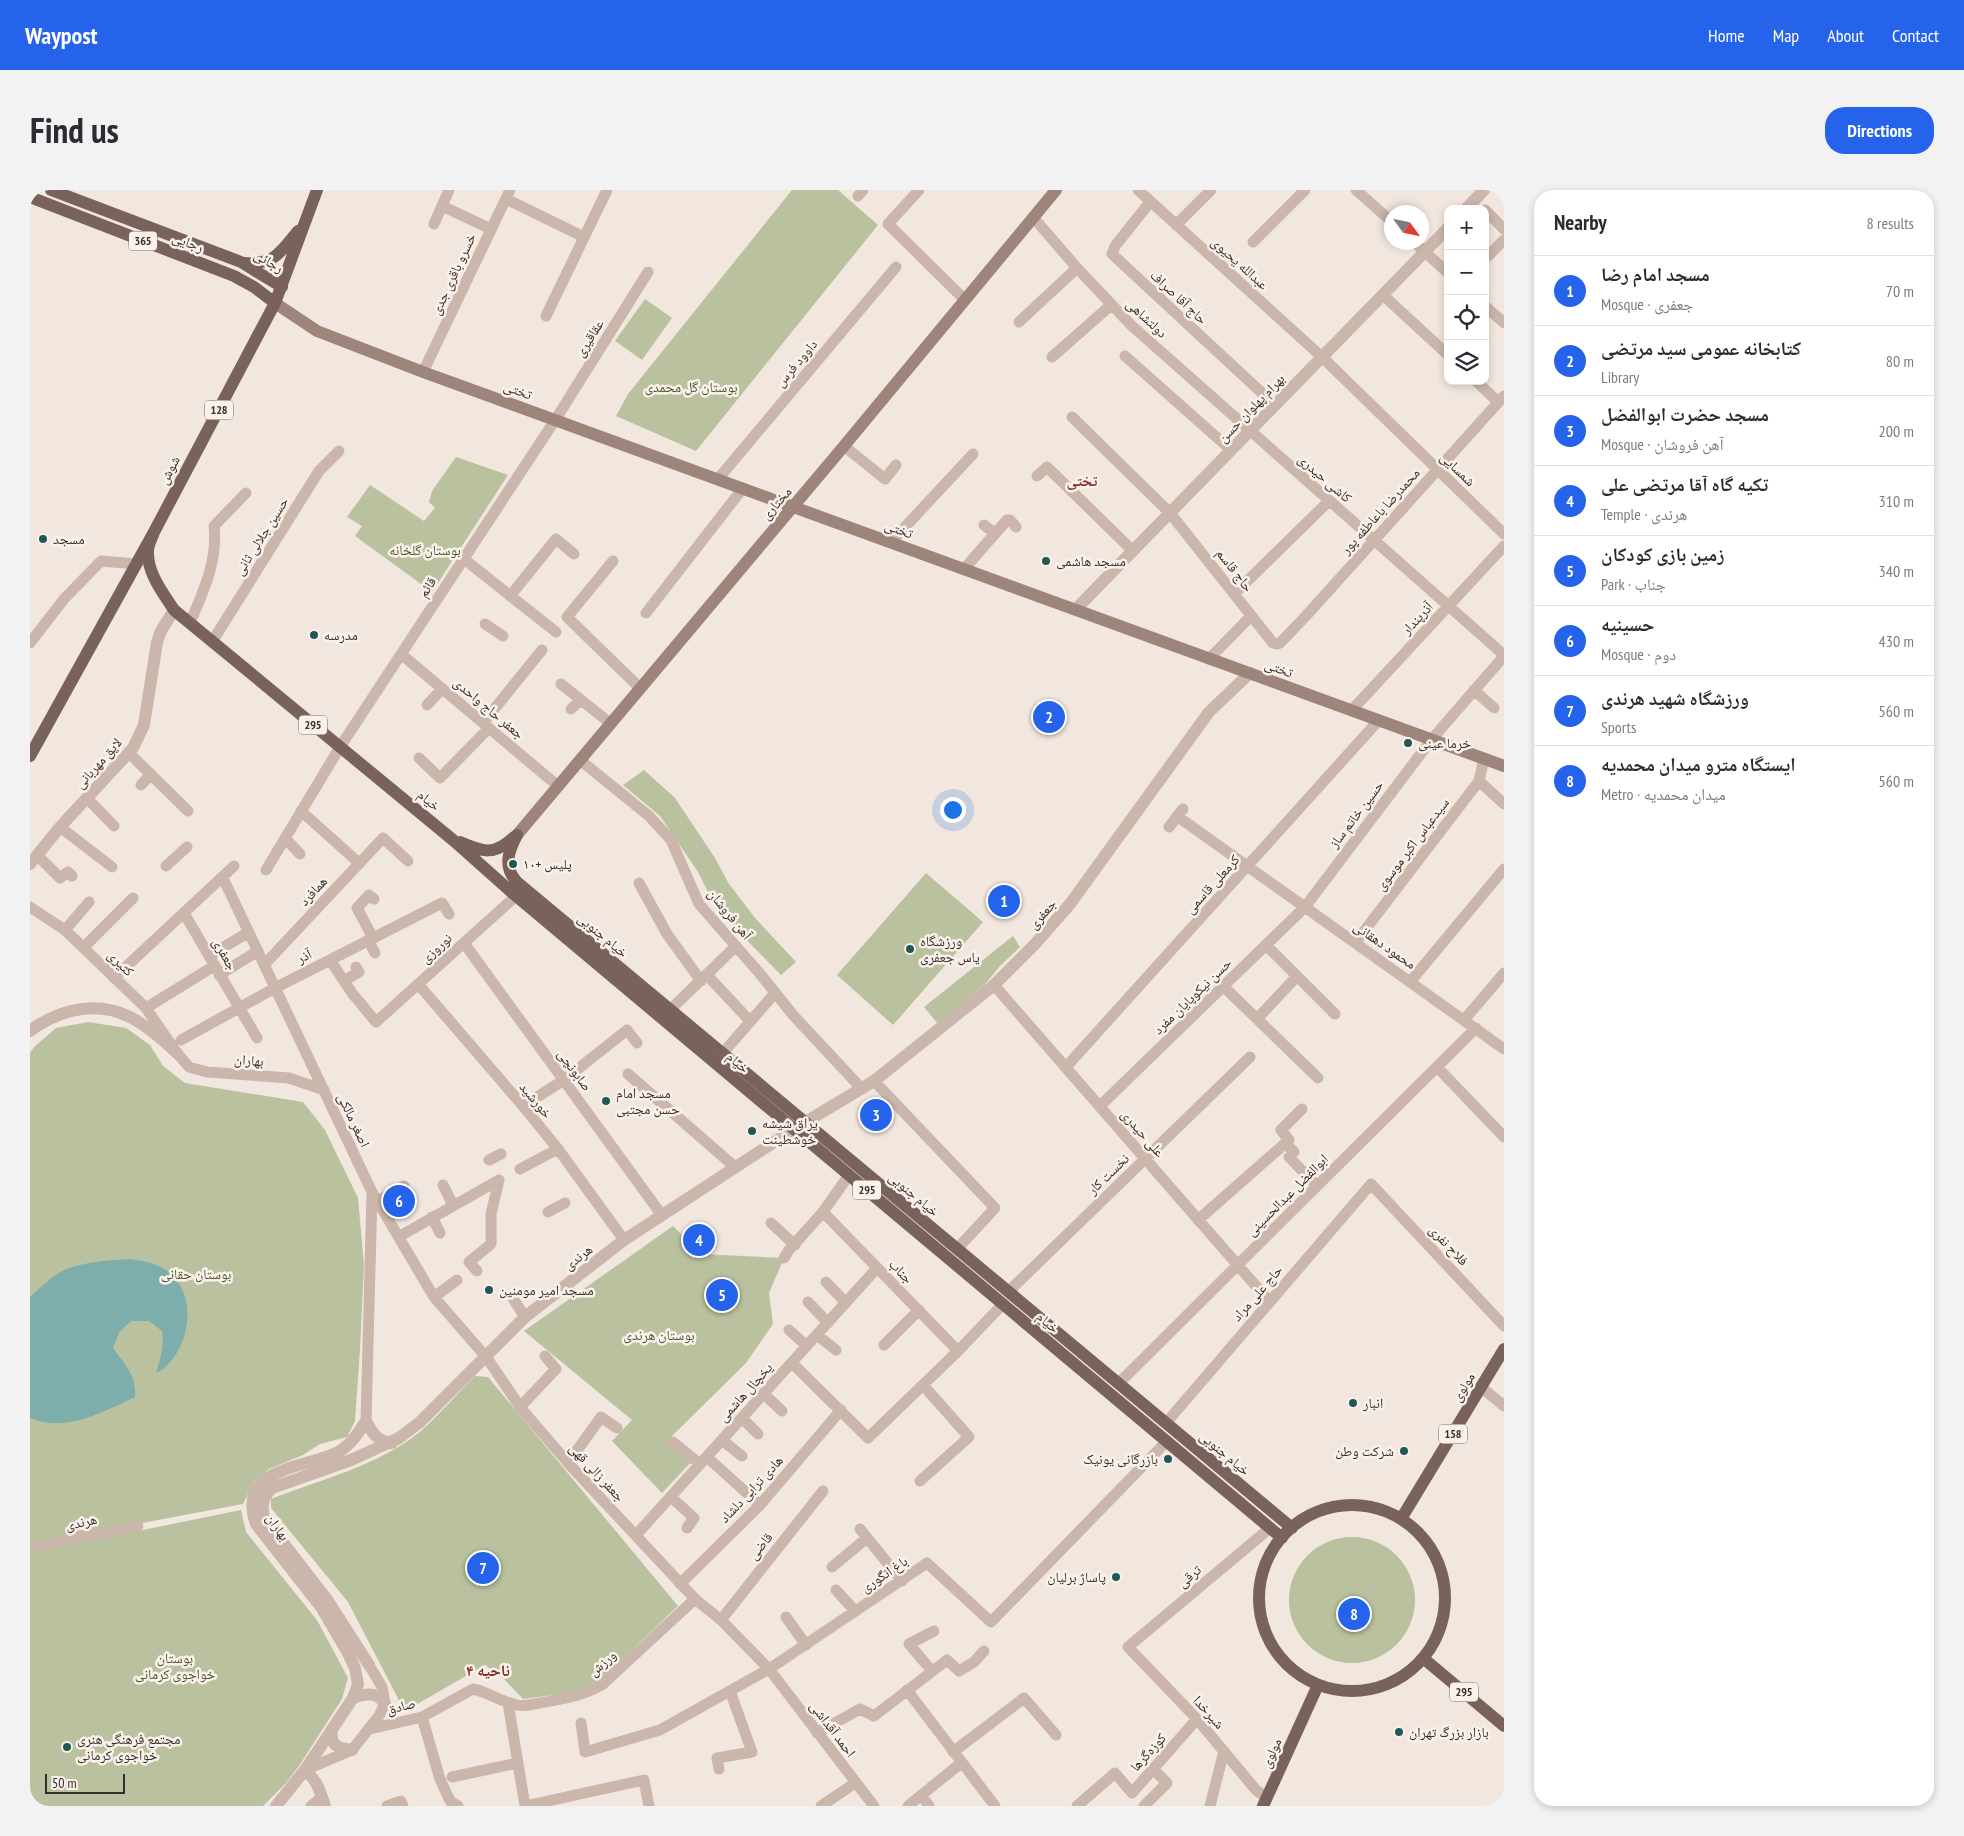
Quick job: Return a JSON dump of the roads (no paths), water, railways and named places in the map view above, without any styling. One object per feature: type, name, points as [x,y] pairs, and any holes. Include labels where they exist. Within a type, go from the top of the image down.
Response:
[{"type":"main road","name":"رجایی","points":[[51,190],[240,262]]},
{"type":"main road","name":"شوش","points":[[30,756],[154,532],[275,303],[317,190]]},
{"type":"main road","name":"مختاری","points":[[517,835],[1056,190]]},
{"type":"main road","name":"رجایی","points":[[30,197],[234,276],[254,287],[275,303]]},
{"type":"main road","name":"365","points":[[240,262],[258,264],[269,261],[282,252],[304,224]]},
{"type":"main road","name":"رجائی","points":[[240,262],[282,287]]},
{"type":"main road","points":[[254,287],[260,286],[262,283],[260,273]]},
{"type":"main road","name":"تختی","points":[[275,303],[317,331],[423,372],[742,488],[794,504],[964,569],[1504,766]]},
{"type":"main road","name":"295","points":[[154,532],[148,550],[149,562],[159,586],[174,610]]},
{"type":"main road","name":"خیام","points":[[174,610],[453,840],[516,896],[1282,1538]]},
{"type":"main road","name":"295","points":[[453,840],[475,848],[492,851],[503,847],[517,835]]},
{"type":"main road","name":"خیام جنوبی","points":[[517,835],[511,847],[508,867],[511,876],[517,882],[1292,1528]]},
{"type":"main road","name":"مولوی","points":[[1401,1519],[1504,1349]]},
{"type":"main road","points":[[1358,1505],[1376,1508],[1401,1519],[1418,1532],[1431,1548],[1440,1566],[1445,1587],[1445,1608],[1440,1628],[1432,1647],[1406,1674],[1386,1685],[1363,1691],[1340,1691],[1318,1685],[1291,1669],[1279,1657],[1265,1630],[1259,1601],[1261,1579],[1268,1559],[1282,1538],[1305,1518],[1322,1510],[1340,1506],[1358,1505]]},
{"type":"main road","name":"295","points":[[1423,1658],[1504,1726]]},
{"type":"main road","name":"مولوی","points":[[1265,1802],[1318,1685]]},
{"type":"street","points":[[434,224],[449,190]]},
{"type":"street","points":[[546,316],[607,190]]},
{"type":"street","points":[[919,190],[888,224],[965,300]]},
{"type":"street","points":[[1176,225],[1211,190]]},
{"type":"street","points":[[1252,242],[1306,190]]},
{"type":"street","points":[[1356,190],[1384,215]]},
{"type":"street","points":[[1479,205],[1484,190]]},
{"type":"street","points":[[508,194],[584,237]]},
{"type":"street","name":"خسرو باقری جدی","points":[[423,372],[508,194]]},
{"type":"street","name":"عبدالله یحیوی","points":[[1147,195],[1176,225],[1322,357],[1391,424]]},
{"type":"street","name":"حاج آقا صراف","points":[[1147,195],[1115,246],[1112,254],[1275,405]]},
{"type":"street","points":[[442,206],[491,229]]},
{"type":"street","points":[[1489,216],[1504,229]]},
{"type":"street","name":"دولتشاهی","points":[[1033,217],[1077,268],[1132,326],[1250,431]]},
{"type":"street","name":"بهرام پهلوان حسن","points":[[1076,610],[1444,232]]},
{"type":"street","points":[[1489,255],[1504,240]]},
{"type":"street","points":[[1424,252],[1444,270]]},
{"type":"street","name":"داوود فرس","points":[[718,479],[896,267]]},
{"type":"street","points":[[1020,322],[1077,268]]},
{"type":"street","name":"عقاقیری","points":[[556,420],[648,272]]},
{"type":"street","points":[[1383,294],[1444,351]]},
{"type":"street","points":[[1052,357],[1111,305]]},
{"type":"street","points":[[1489,310],[1504,323]]},
{"type":"street","points":[[1125,356],[1231,450]]},
{"type":"street","points":[[1482,385],[1501,399]]},
{"type":"street","name":"محمدرضا باعاطفه پور","points":[[1277,644],[1280,643],[1501,399]]},
{"type":"street","name":"حاج قاسم","points":[[1072,417],[1170,513],[1273,643],[1277,644]]},
{"type":"street","name":"قائم","points":[[266,870],[340,746],[556,420]]},
{"type":"street","name":"شمسایی","points":[[1391,424],[1504,534]]},
{"type":"street","name":"کاشی حیدری","points":[[1250,431],[1504,655]]},
{"type":"street","points":[[844,446],[885,479],[896,465]]},
{"type":"street","name":"حسین جلالی ثانی","points":[[212,642],[320,472],[339,451]]},
{"type":"street","points":[[891,542],[973,454]]},
{"type":"street","points":[[1037,476],[1047,467],[1133,551]]},
{"type":"street","points":[[646,612],[742,488]]},
{"type":"street","points":[[190,623],[213,560],[215,545],[214,526],[246,493]]},
{"type":"street","points":[[1234,594],[1329,501]]},
{"type":"street","points":[[964,569],[1007,520],[1010,520],[1016,527]]},
{"type":"street","points":[[984,525],[994,533]]},
{"type":"street","points":[[510,596],[556,539],[574,554]]},
{"type":"street","name":"آذرپندار","points":[[1352,710],[1504,546]]},
{"type":"street","points":[[464,559],[556,632]]},
{"type":"street","points":[[30,642],[64,599],[101,561],[136,564]]},
{"type":"street","points":[[613,561],[567,617],[640,688]]},
{"type":"street","name":"لایق مهربانی","points":[[33,860],[60,827],[129,753],[144,726],[157,642],[161,631],[174,610]]},
{"type":"street","points":[[1209,659],[1251,616]]},
{"type":"street","points":[[485,624],[503,636]]},
{"type":"street","points":[[419,758],[440,778],[486,725],[542,650]]},
{"type":"street","name":"جعفر حاج واحدی","points":[[401,654],[558,786]]},
{"type":"street","name":"حسین خاتم ساز","points":[[1305,907],[1432,739],[1504,655]]},
{"type":"street","name":"جعفری","points":[[806,1123],[874,1081],[994,985],[1036,944],[1070,904],[1209,712],[1250,674]]},
{"type":"street","points":[[561,684],[610,723]]},
{"type":"street","points":[[427,705],[442,689]]},
{"type":"street","points":[[1474,690],[1494,708]]},
{"type":"street","points":[[571,709],[581,700]]},
{"type":"street","name":"کرمعلی قاسمی","points":[[1066,1067],[1379,720]]},
{"type":"street","points":[[129,753],[188,811]]},
{"type":"street","name":"سیدعباس اکبر موسوی","points":[[1355,942],[1479,781],[1484,758]]},
{"type":"street","name":"آهن فروشان","points":[[580,760],[649,816],[671,840],[699,904],[793,1015],[862,1089]]},
{"type":"street","points":[[141,785],[151,774]]},
{"type":"street","points":[[1479,781],[1504,804]]},
{"type":"street","points":[[87,798],[114,826]]},
{"type":"street","points":[[301,811],[359,863]]},
{"type":"street","name":"محمود دهقانی","points":[[1169,827],[1180,812],[1248,866],[1504,1049]]},
{"type":"street","points":[[60,827],[112,867]]},
{"type":"street","points":[[285,838],[300,854]]},
{"type":"street","name":"همافرد","points":[[264,965],[383,838],[408,861]]},
{"type":"street","points":[[166,866],[188,847]]},
{"type":"street","points":[[33,860],[60,878],[68,872],[72,876]]},
{"type":"street","points":[[114,978],[234,866]]},
{"type":"street","points":[[1410,982],[1504,869]]},
{"type":"street","name":"اصغر مالکی","points":[[223,878],[375,1197],[400,1236],[434,1297],[487,1358]]},
{"type":"street","points":[[639,883],[668,934],[704,978],[750,1021]]},
{"type":"street","points":[[374,899],[369,895],[357,908],[375,953]]},
{"type":"street","name":"نوروزی","points":[[344,981],[376,1022],[516,896]]},
{"type":"street","points":[[84,947],[133,898]]},
{"type":"street","points":[[65,930],[89,902]]},
{"type":"street","name":"آذر","points":[[181,1040],[275,988],[442,903],[448,914]]},
{"type":"street","name":"کثیری","points":[[30,907],[65,930],[146,1008],[177,1053]]},
{"type":"street","name":"حسن نیکوپایان مفرد","points":[[1100,1106],[1305,907]]},
{"type":"street","name":"جعفری","points":[[184,913],[240,1009]]},
{"type":"street","points":[[146,1008],[214,965],[249,932]]},
{"type":"street","name":"صابونچی","points":[[464,943],[662,1214]]},
{"type":"street","points":[[1266,945],[1335,1014]]},
{"type":"street","points":[[670,1010],[736,946]]},
{"type":"street","points":[[214,965],[258,951]]},
{"type":"street","points":[[330,960],[344,981],[359,972],[356,967]]},
{"type":"street","points":[[1464,1020],[1504,973]]},
{"type":"street","points":[[1257,1019],[1297,976]]},
{"type":"street","name":"خورشید","points":[[418,984],[558,1149],[624,1240]]},
{"type":"street","name":"علی حیدری","points":[[994,985],[1270,1301]]},
{"type":"street","points":[[1223,986],[1318,1078]]},
{"type":"street","points":[[722,1054],[775,993]]},
{"type":"street","points":[[30,1031],[60,1014],[87,1008],[102,1008],[117,1011],[140,1022],[177,1053]]},
{"type":"street","points":[[240,1009],[257,1038]]},
{"type":"street","name":"ابوالفضل عبدالحسینی","points":[[1119,1383],[1476,1028]]},
{"type":"street","points":[[523,1106],[564,1080],[627,1030],[637,1043]]},
{"type":"street","name":"بهاران","points":[[177,1053],[190,1067],[197,1070],[289,1078],[324,1090]]},
{"type":"street","name":"نخست کار","points":[[1008,1292],[1250,1057]]},
{"type":"street","points":[[1437,1067],[1504,1137]]},
{"type":"street","points":[[628,1074],[735,1166]]},
{"type":"street","points":[[874,1081],[995,1208],[957,1249]]},
{"type":"street","points":[[1198,1220],[1289,1140],[1281,1130],[1302,1109]]},
{"type":"street","name":"هرندی","points":[[392,1443],[420,1422],[487,1358],[525,1318],[624,1240],[735,1166],[806,1123]]},
{"type":"street","points":[[1285,1143],[1294,1152],[1289,1157],[1317,1186]]},
{"type":"street","points":[[520,1169],[558,1149]]},
{"type":"street","points":[[489,1160],[501,1154]]},
{"type":"street","points":[[784,1258],[823,1212],[849,1175]]},
{"type":"street","points":[[400,1236],[499,1180],[491,1214],[491,1244],[469,1262],[477,1271]]},
{"type":"street","name":"حاج علی مراد","points":[[1166,1423],[1372,1184]]},
{"type":"street","name":"فلاح نفری","points":[[1372,1184],[1504,1326]]},
{"type":"street","points":[[443,1185],[453,1205]]},
{"type":"street","points":[[392,1443],[382,1442],[374,1436],[366,1421],[375,1197],[404,1186]]},
{"type":"street","points":[[548,1212],[565,1203]]},
{"type":"street","name":"جناب","points":[[823,1212],[958,1351]]},
{"type":"street","points":[[432,1217],[440,1234]]},
{"type":"street","points":[[771,1223],[795,1245]]},
{"type":"street","name":"یخچال هاشمی","points":[[636,1535],[877,1268]]},
{"type":"street","points":[[434,1297],[457,1280]]},
{"type":"street","points":[[826,1282],[846,1303]]},
{"type":"street","points":[[512,1297],[525,1318]]},
{"type":"street","points":[[808,1302],[828,1323]]},
{"type":"street","points":[[792,1363],[868,1438],[958,1351],[1003,1304]]},
{"type":"street","points":[[884,1345],[919,1310]]},
{"type":"street","points":[[789,1330],[807,1346]]},
{"type":"street","points":[[817,1335],[836,1350]]},
{"type":"street","points":[[520,1407],[556,1369],[545,1356]]},
{"type":"street","name":"جعفر زالی قهی","points":[[487,1358],[520,1407],[568,1463],[680,1584],[720,1620]]},
{"type":"street","points":[[920,1481],[969,1437],[923,1385]]},
{"type":"street","points":[[1481,1387],[1504,1406]]},
{"type":"street","points":[[764,1394],[782,1411]]},
{"type":"street","name":"هادی ترابی دلشاد","points":[[680,1584],[760,1505],[841,1410]]},
{"type":"street","points":[[568,1463],[601,1417],[617,1428]]},
{"type":"street","points":[[742,1418],[758,1434]]},
{"type":"street","name":"بهاران","points":[[276,1806],[305,1770],[353,1698],[358,1684],[355,1668],[348,1653],[321,1607],[256,1524],[251,1510],[251,1502],[264,1480],[279,1471],[337,1452],[351,1440],[366,1421]]},
{"type":"street","points":[[722,1440],[742,1456]]},
{"type":"street","name":"باغ انگوری","points":[[581,1723],[585,1752],[660,1730],[769,1669],[927,1563],[991,1622],[1167,1441]]},
{"type":"street","points":[[673,1442],[704,1460],[760,1505]]},
{"type":"street","name":"بهاران","points":[[369,1665],[328,1601],[264,1518],[262,1504],[265,1495],[272,1488],[351,1460],[392,1443]]},
{"type":"street","name":"قاضی","points":[[720,1620],[824,1491]]},
{"type":"street","points":[[670,1497],[694,1518],[687,1528]]},
{"type":"street","name":"هرندی","points":[[30,1548],[138,1526]]},
{"type":"street","name":"ترقی","points":[[1128,1647],[1270,1528]]},
{"type":"street","points":[[832,1567],[863,1533],[902,1581]]},
{"type":"street","points":[[836,1590],[855,1611]]},
{"type":"street","name":"ورزش","points":[[508,1703],[519,1706],[576,1697],[589,1692],[603,1684],[695,1599]]},
{"type":"street","points":[[786,1618],[806,1645]]},
{"type":"street","name":"احمد آقداشی","points":[[720,1620],[769,1669],[874,1806]]},
{"type":"street","points":[[932,1671],[909,1644],[934,1631]]},
{"type":"street","name":"شیرخدا","points":[[1128,1647],[1197,1719],[1265,1802]]},
{"type":"street","points":[[818,1734],[860,1709],[874,1716],[947,1660],[959,1671],[974,1662],[984,1651]]},
{"type":"street","points":[[311,1806],[323,1802],[313,1777],[305,1770],[352,1750],[370,1729],[385,1703],[382,1687],[369,1665]]},
{"type":"street","name":"صادق","points":[[370,1729],[422,1717],[473,1689],[508,1703]]},
{"type":"street","points":[[907,1690],[994,1806]]},
{"type":"street","points":[[719,1769],[717,1758],[752,1752],[730,1691]]},
{"type":"street","points":[[353,1698],[365,1694],[374,1694],[385,1703]]},
{"type":"street","points":[[953,1752],[1024,1698],[1056,1735]]},
{"type":"street","points":[[508,1703],[524,1806],[644,1780],[649,1806]]},
{"type":"street","points":[[422,1717],[440,1779],[450,1801],[458,1806]]},
{"type":"street","name":"کوزه‌گرها","points":[[1077,1806],[1116,1773],[1132,1793],[1197,1719]]},
{"type":"street","points":[[332,1729],[331,1739],[335,1745],[352,1750]]},
{"type":"street","points":[[1210,1806],[1224,1751]]},
{"type":"street","points":[[452,1777],[518,1763]]},
{"type":"street","points":[[908,1806],[961,1763]]},
{"type":"street","points":[[1144,1806],[1167,1783],[1153,1770]]},
{"type":"street","points":[[821,1806],[855,1783]]},
{"type":"street","points":[[922,1796],[929,1806]]},
{"type":"street","points":[[387,1806],[401,1801],[403,1806]]},
{"type":"water","points":[[130,1259],[151,1263],[166,1270],[178,1282],[184,1292],[187,1304],[186,1329],[178,1351],[165,1368],[156,1372],[162,1352],[162,1331],[149,1321],[131,1321],[120,1331],[113,1348],[132,1376],[135,1397],[110,1409],[71,1422],[44,1422],[30,1418],[30,1297],[64,1270],[88,1263]]},
{"type":"place","name":"مسجد","points":[[43,539]]},
{"type":"place","name":"مسجد هاشمی","points":[[1046,561]]},
{"type":"place","name":"مدرسه","points":[[314,635]]},
{"type":"place","name":"کتابخانه عمومی سید مرتضی","points":[[1049,717]]},
{"type":"place","name":"خرما عینی","points":[[1408,743]]},
{"type":"place","name":"پلیس +۱۰","points":[[513,864]]},
{"type":"place","name":"مسجد امام رضا","points":[[1004,901]]},
{"type":"place","name":"ورزشگاه یاس جعفری","points":[[910,949]]},
{"type":"place","name":"مسجد امام حسن مجتبی","points":[[606,1101]]},
{"type":"place","name":"مسجد حضرت ابوالفضل","points":[[876,1115]]},
{"type":"place","name":"یراق شیشه خوشطینت","points":[[752,1131]]},
{"type":"place","name":"حسینیه","points":[[399,1201]]},
{"type":"place","name":"تکیه گاه آقا مرتضی علی","points":[[699,1240]]},
{"type":"place","name":"مسجد امیر مومنین","points":[[489,1290]]},
{"type":"place","name":"زمین بازی کودکان","points":[[722,1295]]},
{"type":"place","name":"انبار","points":[[1353,1403]]},
{"type":"place","name":"شرکت وطن","points":[[1404,1451]]},
{"type":"place","name":"بازرگانی یونیک","points":[[1168,1459]]},
{"type":"place","name":"ورزشگاه شهید هرندی","points":[[483,1568]]},
{"type":"place","name":"پاساژ برلیان","points":[[1116,1577]]},
{"type":"place","name":"ایستگاه مترو میدان محمدیه","points":[[1354,1614]]},
{"type":"place","name":"بازار بزرگ تهران","points":[[1399,1732]]},
{"type":"place","name":"مجتمع فرهنگی هنری خواجوی كرمانی","points":[[67,1747]]},
{"type":"district","name":"تختی","points":[[1082,481]]},
{"type":"district","name":"ناحیه ۴","points":[[488,1670]]},
{"type":"park label","name":"بوستان گل محمدی","points":[[691,387]]},
{"type":"park label","name":"بوستان گلخانه","points":[[425,550]]},
{"type":"park label","name":"بوستان حقانی","points":[[196,1274]]},
{"type":"park label","name":"بوستان هرندی","points":[[659,1335]]},
{"type":"park label","name":"بوستان خواجوی کرمانی","points":[[175,1666]]}]
